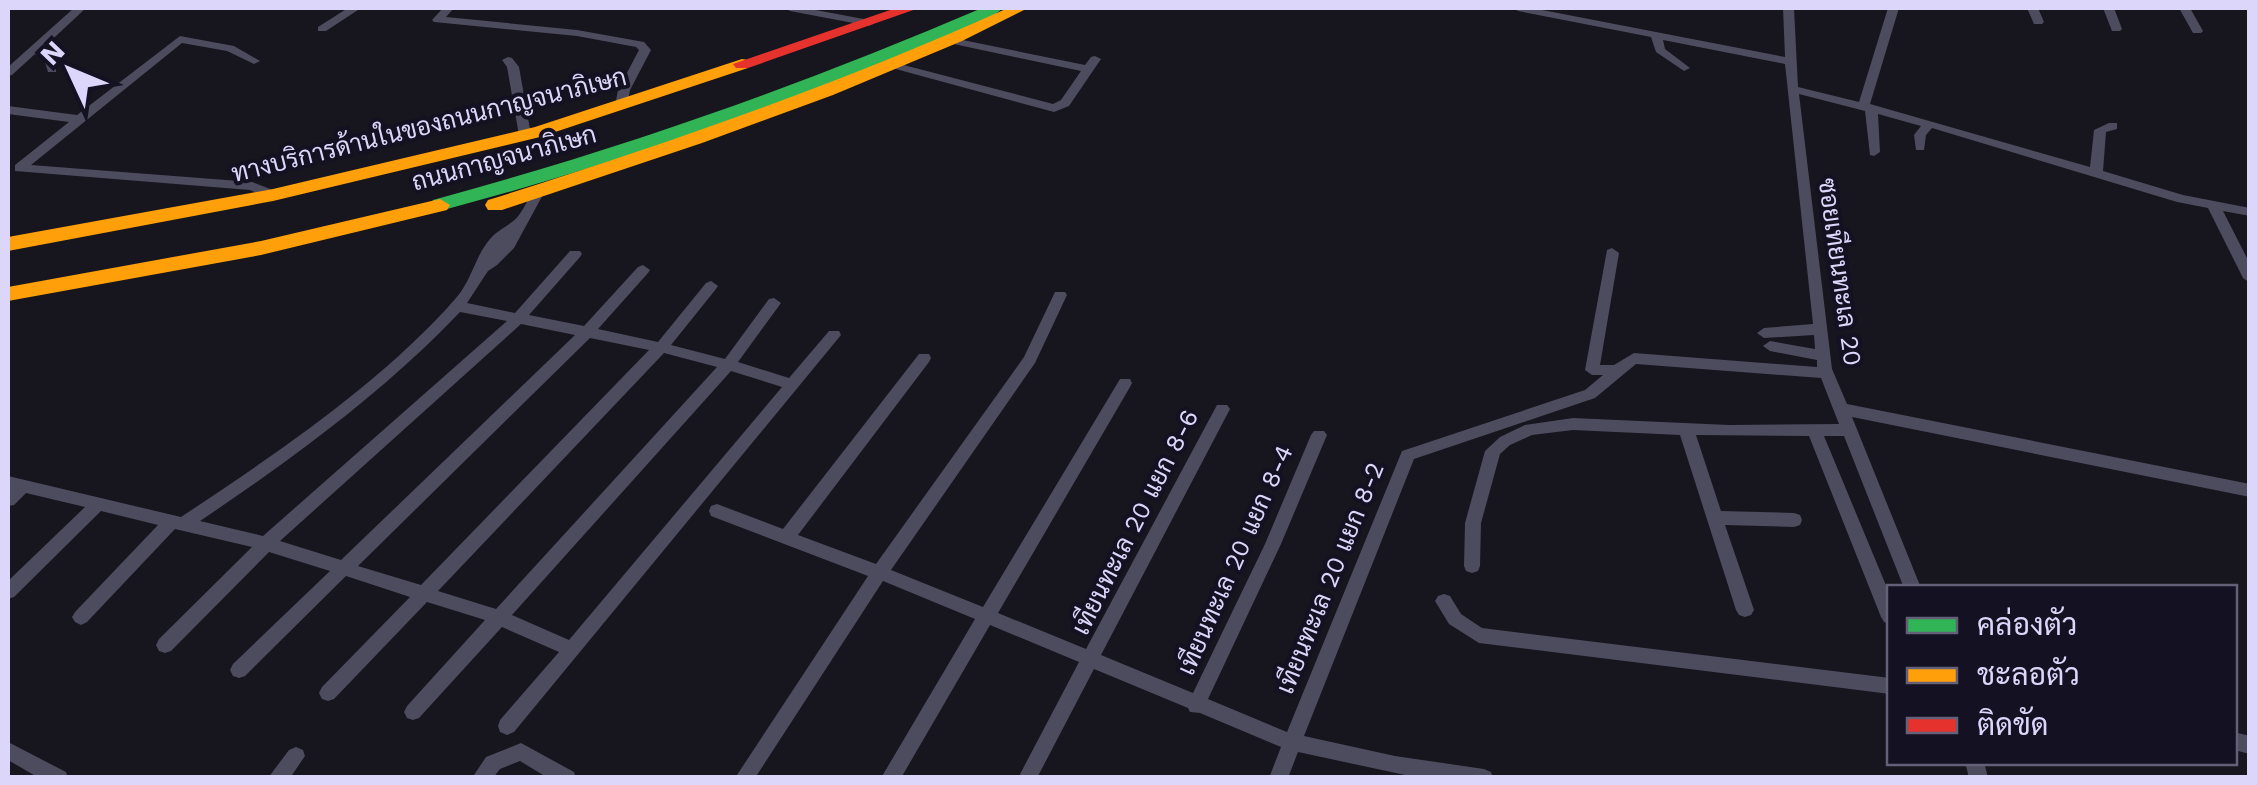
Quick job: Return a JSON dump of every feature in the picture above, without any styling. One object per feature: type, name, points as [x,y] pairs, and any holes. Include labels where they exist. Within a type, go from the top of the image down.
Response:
[{"type":"main road","name":"ทางบริการด้านในของถนนกาญจนาภิเษก","points":[[8,244],[273,195],[525,134],[621,106],[912,8]]},
{"type":"main road","name":"ถนนกาญจนาภิเษก","points":[[8,275],[175,246],[376,202],[590,147],[784,81],[960,8]]},
{"type":"main road","name":"ถนนกาญจนาภิเษก","points":[[8,294],[169,265],[456,202],[602,160],[830,80],[994,8]]},
{"type":"main road","points":[[495,205],[761,119],[896,66],[1020,8]]},
{"type":"street","points":[[8,73],[80,8]]},
{"type":"street","points":[[322,29],[355,8]]},
{"type":"street","points":[[448,8],[438,20],[578,33],[640,44],[645,50],[624,90],[621,106]]},
{"type":"street","points":[[790,8],[869,23]]},
{"type":"street","points":[[1518,8],[1790,61]]},
{"type":"street","name":"ซอยเทียนทะเล 20","points":[[1790,8],[1792,89],[1824,364],[1913,585]]},
{"type":"street","points":[[1874,152],[1867,107],[1894,8]]},
{"type":"street","points":[[2033,8],[2038,22]]},
{"type":"street","points":[[2109,8],[2116,29]]},
{"type":"street","points":[[2185,8],[2197,31]]},
{"type":"street","points":[[1656,35],[1660,50],[1684,68]]},
{"type":"street","points":[[13,171],[180,40],[230,48],[254,60]]},
{"type":"street","points":[[896,66],[1054,108],[1065,103],[1092,64],[953,41]]},
{"type":"street","points":[[35,50],[50,57],[52,70]]},
{"type":"street","points":[[508,60],[513,67],[525,134]]},
{"type":"street","points":[[1792,89],[1929,124],[2214,207],[2250,212]]},
{"type":"street","points":[[8,110],[77,119]]},
{"type":"street","points":[[1920,147],[1920,136],[1929,124]]},
{"type":"street","points":[[2096,174],[2100,130],[2113,126]]},
{"type":"street","points":[[13,171],[252,186],[273,195]]},
{"type":"street","points":[[80,617],[175,524],[313,436],[374,386],[457,306],[482,268],[496,261],[518,234],[518,223],[540,191]]},
{"type":"street","points":[[2214,207],[2250,278]]},
{"type":"street","points":[[1612,253],[1592,370],[1618,370]]},
{"type":"street","points":[[164,645],[266,544],[518,319],[576,254]]},
{"type":"street","points":[[239,670],[589,330],[644,270]]},
{"type":"street","points":[[328,693],[663,345],[711,286]]},
{"type":"street","points":[[744,778],[880,572],[1030,359],[1060,294]]},
{"type":"street","points":[[413,712],[730,362],[774,303]]},
{"type":"street","points":[[457,306],[663,345],[730,362],[792,385]]},
{"type":"street","points":[[1819,329],[1767,340],[1824,364]]},
{"type":"street","points":[[507,726],[834,335]]},
{"type":"street","points":[[787,536],[924,358]]},
{"type":"street","name":"เทียนทะเล 20 แยก 8-2","points":[[1278,778],[1408,455],[1590,394],[1606,386],[1634,358],[1733,368],[1824,364]]},
{"type":"street","points":[[890,778],[1125,383]]},
{"type":"street","name":"เทียนทะเล 20 แยก 8-6","points":[[1026,778],[1222,409]]},
{"type":"street","points":[[1840,409],[2250,491]]},
{"type":"street","points":[[1472,566],[1473,523],[1494,452],[1505,441],[1553,424],[1849,430]]},
{"type":"street","points":[[1686,429],[1745,610]]},
{"type":"street","points":[[1815,432],[1887,610]]},
{"type":"street","name":"เทียนทะเล 20 แยก 8-4","points":[[1196,706],[1274,544],[1319,435]]},
{"type":"street","points":[[8,500],[15,484],[266,544],[498,617],[572,649]]},
{"type":"street","points":[[8,592],[96,506]]},
{"type":"street","points":[[716,511],[880,572],[1196,706],[1291,742],[1396,765],[1484,778]]},
{"type":"street","points":[[1717,518],[1794,520]]},
{"type":"street","points":[[1444,602],[1455,619],[1479,635],[1887,686]]},
{"type":"street","points":[[8,751],[59,778]]},
{"type":"street","points":[[481,778],[493,763],[521,752],[567,778]]},
{"type":"street","points":[[277,778],[296,756]]},
{"type":"traffic: fast","points":[[440,205],[582,165],[722,118],[995,8]]},
{"type":"traffic: slow","points":[[495,205],[761,116],[1020,8]]},
{"type":"traffic: slow","points":[[8,244],[273,195],[540,131],[742,64]]},
{"type":"traffic: slow","points":[[8,294],[261,248],[440,205]]},
{"type":"traffic: jam","points":[[742,64],[911,8]]}]
